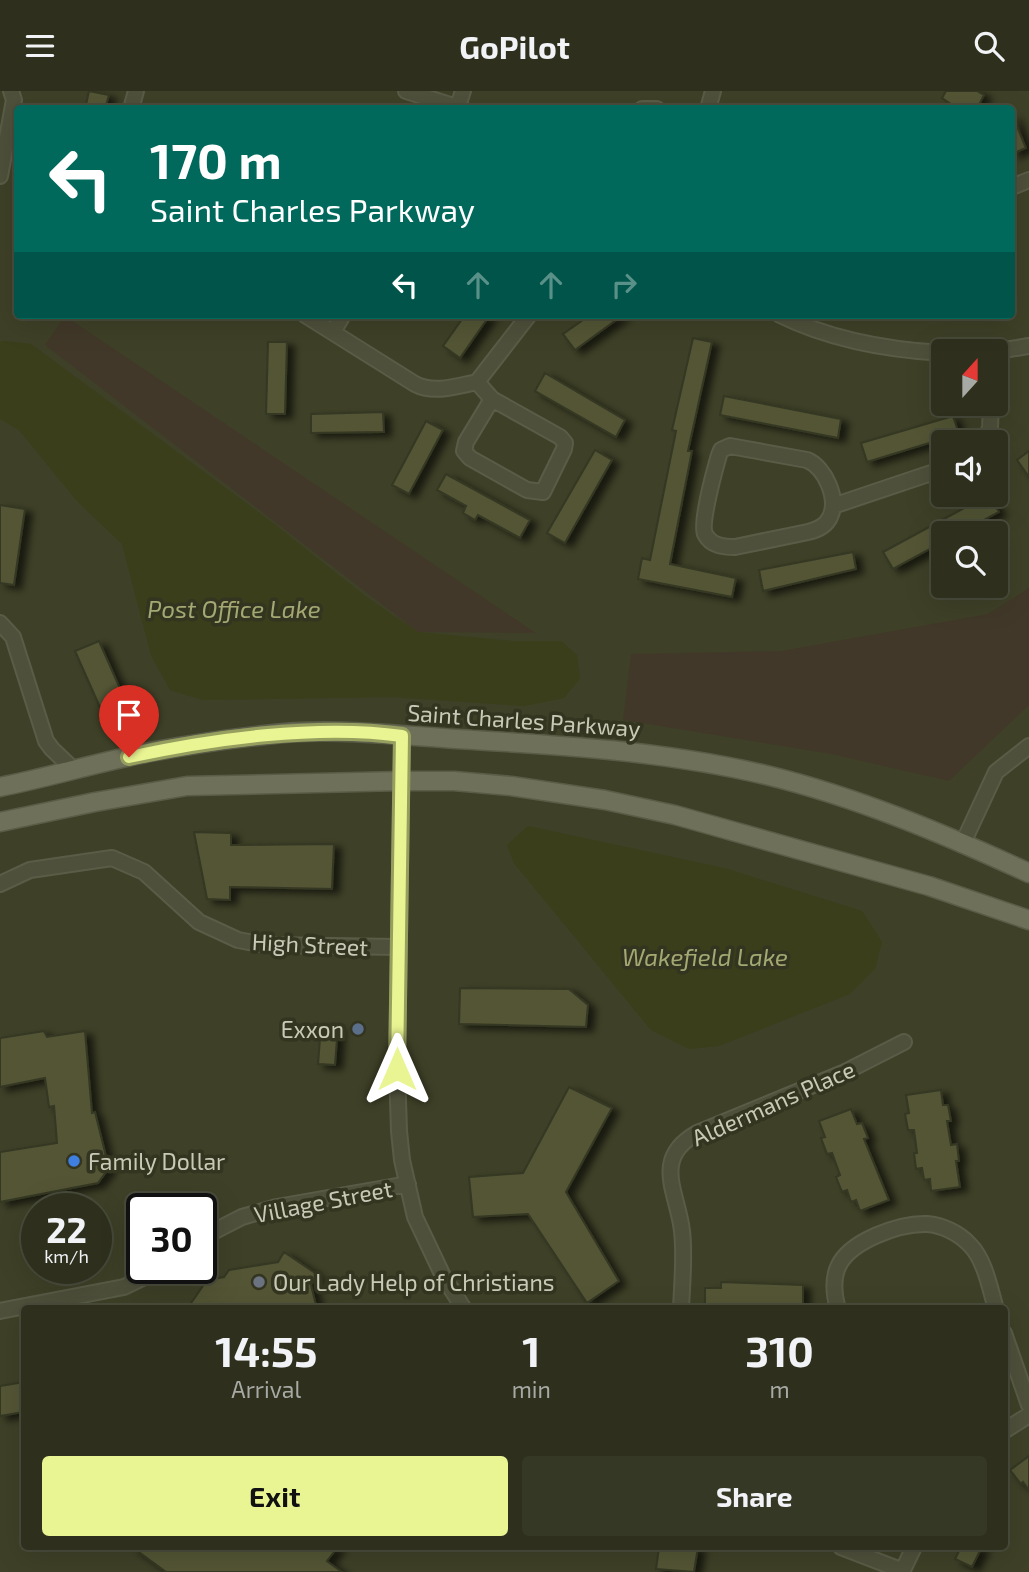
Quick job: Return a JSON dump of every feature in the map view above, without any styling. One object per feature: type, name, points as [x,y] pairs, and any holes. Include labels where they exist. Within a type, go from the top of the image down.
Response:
[{"type":"main road","name":"Saint Charles Parkway","points":[[0,787],[150,752],[268,734],[346,733],[590,748],[723,766],[815,788],[867,805],[963,843],[1029,873]]},
{"type":"main road","points":[[0,822],[187,786],[454,781],[532,788],[674,815],[929,886],[1029,920]]},
{"type":"street","points":[[0,176],[14,100],[11,91]]},
{"type":"street","points":[[406,91],[454,105]]},
{"type":"street","points":[[312,319],[415,384],[428,389],[477,382],[526,319]]},
{"type":"street","points":[[332,331],[340,319]]},
{"type":"street","points":[[791,319],[841,337],[900,349],[931,352]]},
{"type":"street","points":[[1008,349],[1029,346]]},
{"type":"street","points":[[477,382],[492,399],[560,437],[565,443],[565,449],[543,492],[527,490],[470,458],[464,451],[466,442],[492,399]]},
{"type":"street","points":[[730,446],[813,462],[822,471],[833,506],[830,517],[818,529],[735,547],[717,545],[708,538],[704,528],[719,455],[721,450],[730,446]]},
{"type":"street","points":[[833,506],[931,473]]},
{"type":"street","points":[[0,623],[13,637],[47,741],[52,750],[74,770]]},
{"type":"street","points":[[402,736],[398,1131],[415,1217],[443,1276],[461,1305]]},
{"type":"street","points":[[963,843],[996,772],[1029,746]]},
{"type":"street","name":"High Street","points":[[0,884],[30,870],[112,858],[144,872],[199,922],[238,940],[265,945],[398,947]]},
{"type":"street","name":"Aldermans Place","points":[[681,1305],[682,1233],[670,1173],[679,1147],[697,1133],[845,1072],[904,1042]]},
{"type":"street","name":"Village Street","points":[[217,1229],[276,1207],[408,1184]]},
{"type":"street","points":[[837,1305],[834,1279],[840,1262],[850,1251],[882,1233],[909,1225],[926,1224],[949,1230],[975,1251],[995,1305]]},
{"type":"street","points":[[31,1305],[130,1284]]},
{"type":"street","points":[[0,1311],[21,1307]]},
{"type":"street","points":[[1009,1361],[1029,1405]]},
{"type":"street","points":[[1008,1428],[1029,1415]]},
{"type":"street","points":[[849,1550],[903,1571],[913,1550]]},
{"type":"shaded area","points":[[63,319],[69,319],[536,633],[418,632],[45,345]]},
{"type":"shaded area","points":[[1029,588],[1029,705],[949,781],[831,754],[623,720],[631,654],[781,651],[988,614]]},
{"type":"water","name":"Post Office Lake","points":[[2,341],[31,344],[273,523],[365,596],[418,632],[512,641],[561,641],[577,655],[580,678],[564,698],[524,706],[392,697],[203,700],[170,690],[151,655],[122,544],[77,501],[19,430],[0,419]]},
{"type":"water","name":"Wakefield Lake","points":[[528,826],[724,868],[862,911],[882,942],[875,969],[850,994],[719,1046],[689,1049],[651,1030],[514,863],[507,845]]},
{"type":"building","points":[[89,91],[109,95],[106,105],[86,105]]},
{"type":"building","points":[[946,91],[977,91],[984,95],[979,105],[952,105],[942,98]]},
{"type":"building","points":[[1015,121],[1026,148],[1015,153]]},
{"type":"building","points":[[462,319],[487,319],[460,358],[443,346]]},
{"type":"building","points":[[584,319],[618,319],[575,350],[563,334]]},
{"type":"building","points":[[693,338],[712,342],[688,451],[692,451],[670,564],[736,578],[732,597],[638,579],[642,558],[650,560],[676,431],[672,430]]},
{"type":"building","points":[[268,342],[287,342],[285,414],[266,414]]},
{"type":"building","points":[[545,373],[625,420],[616,437],[535,391]]},
{"type":"building","points":[[724,396],[841,419],[838,438],[720,415]]},
{"type":"building","points":[[383,412],[384,432],[311,433],[311,414]]},
{"type":"building","points":[[950,417],[953,417],[958,430],[931,430],[931,443],[867,462],[861,443]]},
{"type":"building","points":[[426,421],[443,430],[409,494],[392,485]]},
{"type":"building","points":[[595,450],[612,460],[565,543],[547,533]]},
{"type":"building","points":[[1029,451],[1029,477],[1017,460]]},
{"type":"building","points":[[446,474],[530,520],[520,538],[478,515],[475,520],[463,513],[466,506],[437,490]]},
{"type":"building","points":[[0,505],[25,509],[14,585],[0,583]]},
{"type":"building","points":[[966,507],[996,507],[999,512],[982,521],[940,521]]},
{"type":"building","points":[[931,526],[931,548],[893,569],[883,552]]},
{"type":"building","points":[[853,552],[856,569],[763,591],[759,570]]},
{"type":"building","points":[[99,641],[130,711],[106,721],[75,651]]},
{"type":"building","points":[[194,832],[231,833],[231,845],[334,844],[332,889],[230,887],[230,900],[207,899]]},
{"type":"building","points":[[460,988],[569,989],[588,1005],[586,1027],[459,1024]]},
{"type":"building","points":[[321,1025],[338,1026],[335,1065],[318,1064]]},
{"type":"building","points":[[44,1031],[47,1037],[85,1031],[92,1113],[95,1112],[109,1168],[98,1183],[46,1193],[21,1193],[21,1198],[0,1202],[0,1152],[57,1143],[54,1106],[49,1107],[45,1078],[0,1087],[0,1038]]},
{"type":"building","points":[[569,1087],[612,1108],[566,1192],[619,1281],[587,1303],[528,1214],[473,1217],[469,1177],[523,1173]]},
{"type":"building","points":[[941,1090],[943,1105],[948,1105],[951,1121],[947,1121],[951,1145],[957,1144],[959,1161],[956,1161],[960,1187],[931,1191],[930,1179],[924,1180],[922,1168],[916,1169],[914,1130],[908,1130],[905,1114],[909,1113],[906,1095]]},
{"type":"building","points":[[851,1109],[857,1124],[862,1123],[868,1138],[864,1139],[889,1200],[860,1211],[856,1200],[851,1202],[847,1190],[842,1192],[836,1177],[840,1175],[832,1153],[827,1154],[821,1138],[825,1137],[819,1121]]},
{"type":"building","name":"Our Lady Help of Christians","points":[[284,1252],[318,1275],[311,1285],[316,1305],[190,1305],[204,1284],[217,1284],[217,1278],[224,1277],[229,1270],[278,1262]]},
{"type":"building","points":[[721,1282],[803,1285],[803,1305],[705,1305],[705,1288],[721,1288]]},
{"type":"building","points":[[21,1382],[21,1412],[0,1416],[0,1386]]},
{"type":"building","points":[[1029,1456],[1029,1490],[1010,1470]]},
{"type":"building","points":[[136,1550],[336,1550],[327,1561],[342,1572],[166,1572]]},
{"type":"building","points":[[659,1550],[698,1550],[694,1572],[656,1569]]},
{"type":"building","points":[[960,1550],[980,1550],[972,1567],[955,1559]]},
{"type":"place","name":"Exxon","points":[[358,1029]]},
{"type":"place","name":"Family Dollar","points":[[74,1161]]},
{"type":"place","name":"Our Lady Help of Christians","points":[[259,1282]]},
{"type":"route","points":[[129,757],[268,734],[385,733],[402,736],[397,1069]]}]
